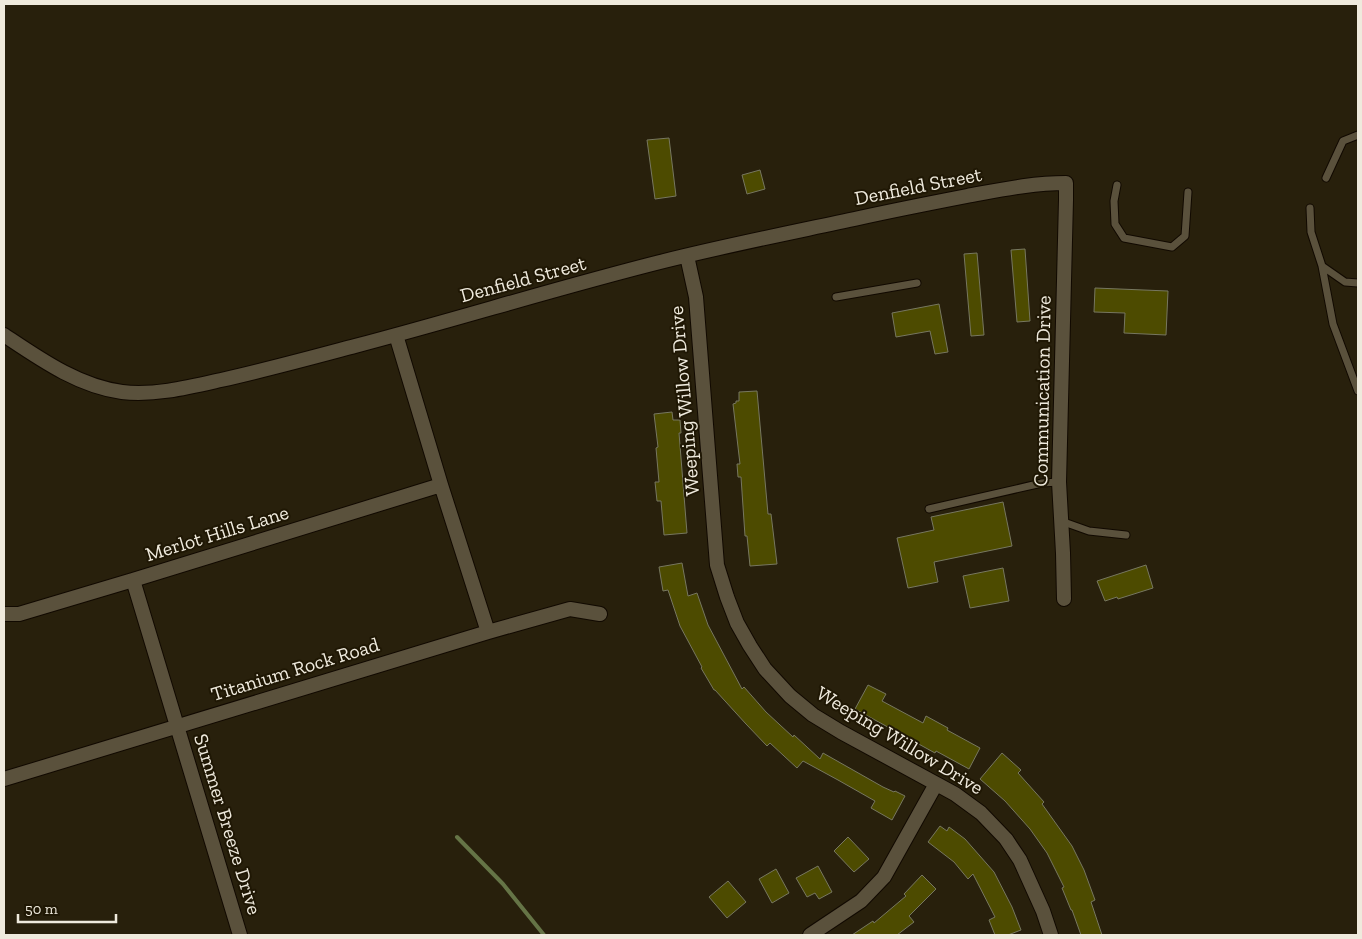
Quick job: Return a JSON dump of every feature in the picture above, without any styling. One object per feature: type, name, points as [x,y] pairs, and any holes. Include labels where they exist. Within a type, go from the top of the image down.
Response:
[{"type":"street","name":"Denfield Street","points":[[4,335],[80,380],[121,392],[150,392],[191,386],[254,372],[688,256],[890,211],[1024,185],[1066,183]]},
{"type":"street","name":"Communication Drive","points":[[1064,599],[1059,482],[1066,183]]},
{"type":"street","name":"Weeping Willow Drive","points":[[688,256],[696,298],[718,565],[727,597],[750,646],[765,669],[790,696],[814,715],[841,732],[955,794],[982,812],[1006,839],[1020,860],[1052,935]]},
{"type":"street","points":[[396,335],[488,632]]},
{"type":"street","name":"Merlot Hills Lane","points":[[4,614],[20,614],[441,485]]},
{"type":"street","name":"Summer Breeze Drive","points":[[134,580],[240,935]]},
{"type":"street","name":"Titanium Rock Road","points":[[4,779],[488,632],[570,609],[600,614]]},
{"type":"street","points":[[810,935],[861,902],[884,877],[936,784]]},
{"type":"lane","points":[[1326,178],[1343,141],[1358,135]]},
{"type":"lane","points":[[1117,185],[1114,202],[1115,224],[1124,238],[1172,247],[1185,236],[1188,192]]},
{"type":"lane","points":[[1310,208],[1311,232],[1322,266],[1333,324],[1358,391]]},
{"type":"lane","points":[[1322,266],[1346,282],[1358,283]]},
{"type":"lane","points":[[836,298],[917,284]]},
{"type":"lane","points":[[929,509],[1042,483],[1059,482]]},
{"type":"lane","points":[[1061,520],[1089,531],[1126,535]]},
{"type":"building","points":[[669,138],[676,196],[655,199],[647,140]]},
{"type":"building","points":[[760,170],[765,189],[747,194],[742,175]]},
{"type":"building","points":[[1025,249],[1030,321],[1017,322],[1011,250]]},
{"type":"building","points":[[977,253],[984,335],[971,336],[964,254]]},
{"type":"building","points":[[1095,288],[1168,291],[1166,335],[1124,333],[1125,313],[1094,312]]},
{"type":"building","points":[[939,304],[948,352],[935,354],[930,331],[896,337],[892,313]]},
{"type":"building","points":[[757,391],[768,514],[771,514],[777,564],[750,566],[747,536],[745,536],[741,477],[738,477],[737,464],[740,464],[733,404],[739,401],[739,392]]},
{"type":"building","points":[[672,412],[673,420],[680,420],[681,433],[679,433],[687,533],[664,535],[661,501],[657,501],[655,482],[659,482],[656,448],[658,447],[654,414]]},
{"type":"building","points":[[1003,502],[1012,546],[934,562],[938,582],[908,588],[897,538],[934,530],[931,517]]},
{"type":"building","points":[[682,563],[688,596],[697,593],[708,625],[742,689],[744,687],[766,712],[820,759],[823,753],[883,787],[905,796],[892,820],[871,808],[875,801],[838,780],[803,761],[797,768],[770,743],[767,746],[714,690],[680,626],[668,590],[663,591],[659,567]]},
{"type":"building","points":[[1146,565],[1153,588],[1105,601],[1097,581]]},
{"type":"building","points":[[1003,568],[1009,601],[970,608],[963,576]]},
{"type":"building","points":[[868,685],[886,694],[882,701],[923,723],[926,716],[980,748],[969,769],[936,751],[935,753],[855,709]]},
{"type":"building","points":[[1002,753],[1021,770],[1018,773],[1044,802],[1042,804],[1072,846],[1084,870],[1095,900],[1091,902],[1102,935],[1081,935],[1062,888],[1064,887],[1047,853],[1030,829],[1005,801],[980,779]]},
{"type":"building","points":[[940,826],[947,831],[949,827],[965,839],[994,872],[1012,907],[1021,930],[1008,935],[995,935],[989,920],[995,917],[973,874],[968,879],[954,862],[928,842]]},
{"type":"building","points":[[848,837],[869,859],[854,872],[834,851]]},
{"type":"building","points":[[818,866],[832,892],[819,899],[815,893],[807,897],[796,878]]},
{"type":"building","points":[[776,869],[789,893],[772,903],[759,879]]},
{"type":"building","points":[[922,875],[936,889],[909,916],[914,922],[897,935],[852,935],[873,921],[874,923],[906,896],[904,894]]},
{"type":"building","points":[[728,881],[746,902],[727,918],[709,897]]},
{"type":"waterway","points":[[457,837],[503,884],[544,935]]}]
